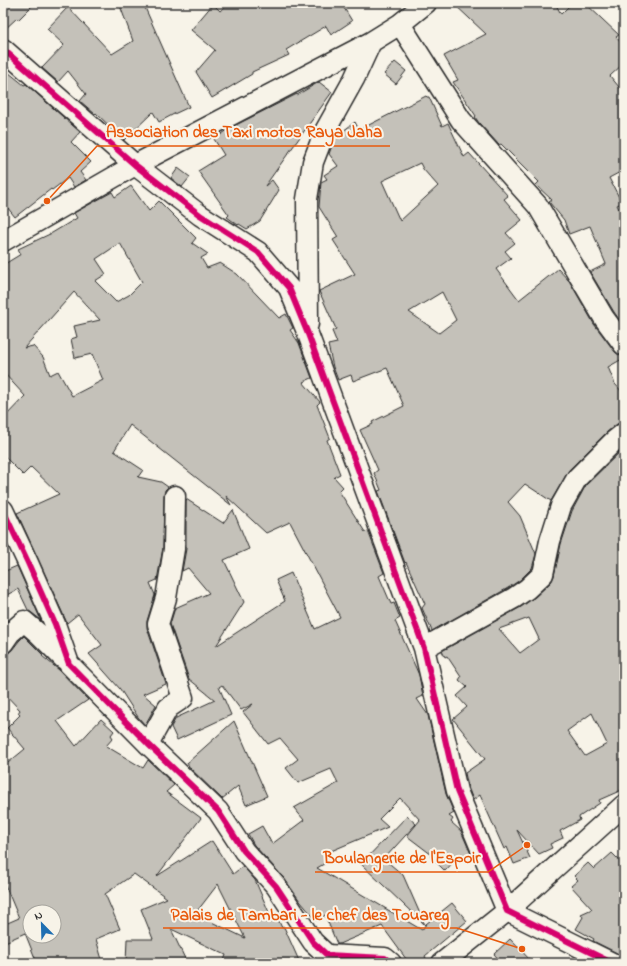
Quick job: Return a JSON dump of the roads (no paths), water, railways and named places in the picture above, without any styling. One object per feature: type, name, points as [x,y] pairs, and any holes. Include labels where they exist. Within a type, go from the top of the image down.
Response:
[{"type":"street","points":[[3,241],[135,165],[371,42],[400,24],[426,3]]},
{"type":"street","points":[[400,24],[461,120],[538,206],[604,318],[624,345]]},
{"type":"street","points":[[308,334],[307,199],[313,162],[325,131],[354,79],[371,42]]},
{"type":"street","points":[[3,49],[135,165],[200,215],[258,252],[288,288],[308,334],[424,648],[457,790],[507,911],[612,963]]},
{"type":"street","points":[[424,648],[514,598],[527,589],[543,574],[550,541],[561,506],[577,478],[624,433]]},
{"type":"street","points":[[148,744],[168,708],[183,698],[158,624],[166,598],[174,549],[175,496]]},
{"type":"street","points":[[3,510],[55,624],[68,664]]},
{"type":"street","points":[[3,643],[10,633],[24,621],[39,634],[148,744],[218,811],[244,852],[276,886],[313,942],[327,955],[385,958],[391,963]]},
{"type":"street","points":[[452,960],[624,805]]},
{"type":"place","name":"Association des Taxi motos Raya Jaha","points":[[47,201]]},
{"type":"place","name":"Boulangerie de l'Espoir","points":[[527,845]]},
{"type":"place","name":"Palais de Tambari - le chef des Touareg","points":[[522,949]]}]
